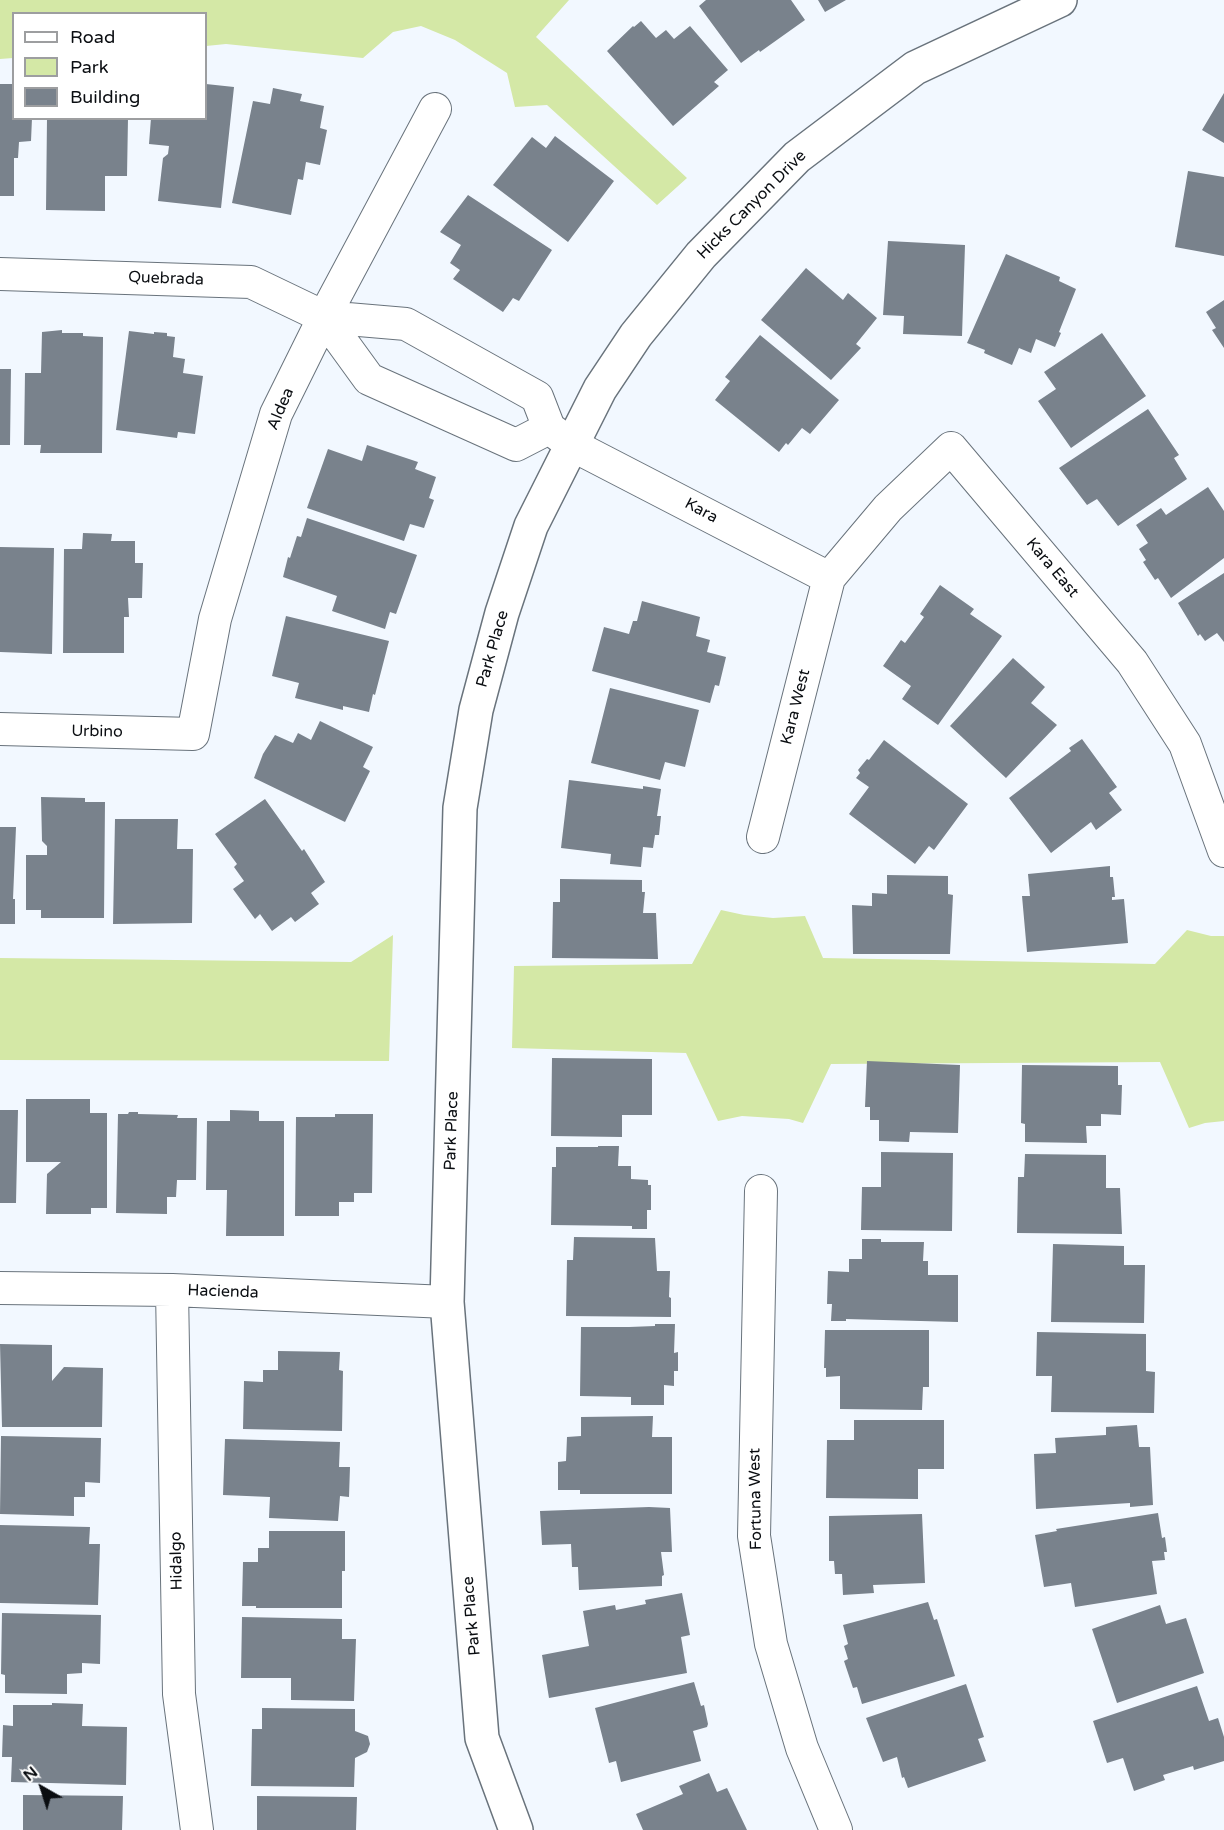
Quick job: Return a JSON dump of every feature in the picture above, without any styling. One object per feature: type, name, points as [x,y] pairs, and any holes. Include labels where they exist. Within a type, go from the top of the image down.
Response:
[{"type":"street","name":"Hicks Canyon Drive","points":[[561,436],[600,389],[636,335],[701,255],[797,157],[915,68],[1051,2]]},
{"type":"street","name":"Aldea","points":[[193,734],[215,619],[276,414],[324,317],[435,109]]},
{"type":"street","name":"Quebrada","points":[[0,274],[251,282],[324,317],[406,324],[537,397],[561,436],[516,445],[369,379],[324,317]]},
{"type":"street","name":"Kara","points":[[561,436],[829,578]]},
{"type":"street","name":"Park Place","points":[[516,1830],[482,1738],[447,1302],[460,808],[476,710],[502,613],[561,436]]},
{"type":"street","name":"Kara East","points":[[829,578],[888,508],[951,448],[1132,662],[1185,744],[1224,851]]},
{"type":"street","name":"Kara West","points":[[763,837],[829,578]]},
{"type":"street","name":"Urbino","points":[[0,729],[193,734]]},
{"type":"street","name":"Fortuna West","points":[[761,1191],[754,1536],[771,1644],[802,1748],[836,1830]]},
{"type":"street","name":"Hacienda","points":[[0,1288],[172,1290],[447,1302]]},
{"type":"street","name":"Hidalgo","points":[[172,1290],[178,1694],[197,1830]]},
{"type":"green space","points":[[0,0],[569,0],[536,37],[687,178],[657,205],[547,105],[515,107],[507,73],[455,40],[421,26],[393,32],[363,58],[226,44],[207,46],[207,12],[12,12],[12,58],[0,59]]},
{"type":"green space","points":[[721,910],[773,918],[805,916],[823,958],[1155,964],[1187,930],[1211,936],[1224,936],[1224,1121],[1189,1128],[1160,1062],[831,1064],[803,1123],[789,1119],[742,1116],[718,1121],[686,1053],[512,1048],[514,966],[692,964]]},
{"type":"green space","points":[[393,935],[389,1061],[0,1060],[0,958],[351,962]]},
{"type":"building","points":[[706,0],[791,0],[805,20],[741,63],[699,6]]},
{"type":"building","points":[[818,0],[846,0],[825,12]]},
{"type":"building","points":[[641,21],[656,38],[666,30],[674,39],[690,26],[728,70],[714,82],[719,86],[673,126],[607,51]]},
{"type":"building","points":[[0,84],[12,84],[12,120],[32,120],[31,141],[19,142],[18,158],[14,158],[14,196],[0,196]]},
{"type":"building","points":[[207,84],[234,87],[221,208],[158,201],[163,158],[168,154],[169,146],[149,144],[151,120],[207,120]]},
{"type":"building","points":[[273,88],[302,94],[300,101],[324,106],[320,128],[327,130],[320,165],[306,162],[303,180],[298,179],[291,215],[232,203],[253,101],[270,104]]},
{"type":"building","points":[[1224,93],[1224,143],[1202,130]]},
{"type":"building","points":[[47,120],[128,120],[127,176],[105,176],[105,211],[46,210]]},
{"type":"building","points":[[555,136],[614,181],[568,242],[493,185],[532,137],[546,148]]},
{"type":"building","points":[[1188,171],[1224,177],[1224,256],[1175,247]]},
{"type":"building","points":[[468,195],[552,250],[519,301],[513,298],[503,312],[453,279],[460,270],[450,263],[461,245],[440,232]]},
{"type":"building","points":[[888,241],[965,245],[962,336],[903,334],[904,316],[883,315]]},
{"type":"building","points":[[1006,254],[1060,277],[1059,281],[1076,289],[1055,347],[1036,339],[1031,353],[1019,348],[1012,365],[967,343]]},
{"type":"building","points":[[806,268],[843,300],[848,293],[877,318],[856,344],[861,348],[831,380],[761,320]]},
{"type":"building","points":[[1224,300],[1224,348],[1212,330],[1216,328],[1206,312]]},
{"type":"building","points":[[62,330],[62,333],[83,333],[83,336],[103,337],[102,453],[40,453],[41,445],[24,445],[25,373],[41,373],[42,332]]},
{"type":"building","points":[[129,331],[167,333],[167,336],[175,337],[173,357],[185,359],[183,373],[203,376],[195,434],[178,432],[177,438],[116,430]]},
{"type":"building","points":[[1102,333],[1146,396],[1071,448],[1038,401],[1056,389],[1044,372]]},
{"type":"building","points":[[760,335],[839,400],[810,434],[802,428],[779,452],[715,400],[730,381],[725,377]]},
{"type":"building","points":[[0,369],[11,369],[10,445],[0,445]]},
{"type":"building","points":[[1148,409],[1179,455],[1174,458],[1187,479],[1118,526],[1097,499],[1087,505],[1059,468]]},
{"type":"building","points":[[367,445],[418,462],[415,469],[436,477],[429,498],[434,500],[424,528],[410,524],[404,541],[307,508],[328,449],[362,461]]},
{"type":"building","points":[[1208,487],[1224,511],[1224,558],[1171,598],[1158,578],[1155,580],[1143,562],[1146,560],[1139,549],[1148,543],[1136,525],[1161,508],[1166,515]]},
{"type":"building","points":[[307,518],[417,555],[396,614],[390,612],[385,629],[332,611],[337,596],[283,577],[288,557],[290,558],[297,536],[301,537]]},
{"type":"building","points":[[83,533],[112,534],[111,541],[135,541],[135,563],[143,563],[142,598],[128,598],[129,617],[124,617],[124,653],[63,653],[64,549],[82,549]]},
{"type":"building","points":[[0,547],[54,548],[52,654],[0,652]]},
{"type":"building","points":[[1224,573],[1224,642],[1217,633],[1205,641],[1200,634],[1198,636],[1178,603]]},
{"type":"building","points":[[940,585],[974,609],[970,614],[1002,636],[938,725],[902,699],[911,686],[883,666],[901,640],[905,643],[924,617],[920,614]]},
{"type":"building","points":[[642,601],[700,617],[696,636],[710,640],[707,652],[726,657],[719,686],[715,685],[710,703],[592,671],[604,627],[629,634],[633,621],[637,621]]},
{"type":"building","points":[[286,616],[389,641],[369,712],[343,706],[343,710],[295,698],[299,683],[272,676]]},
{"type":"building","points":[[1013,658],[1045,687],[1031,703],[1057,725],[1006,778],[950,726]]},
{"type":"building","points":[[610,688],[699,710],[685,767],[665,762],[660,780],[591,763]]},
{"type":"building","points":[[320,721],[373,747],[363,767],[370,771],[345,822],[254,778],[263,754],[275,735],[293,743],[298,733],[311,740]]},
{"type":"building","points":[[1082,739],[1117,787],[1109,793],[1122,810],[1096,830],[1091,822],[1051,853],[1009,798],[1071,751],[1069,748]]},
{"type":"building","points":[[884,740],[968,804],[934,850],[929,846],[915,864],[849,814],[869,787],[856,778],[860,773],[858,770]]},
{"type":"building","points":[[569,780],[661,789],[657,816],[661,816],[659,835],[655,835],[653,848],[643,847],[641,867],[610,864],[611,854],[561,848]]},
{"type":"building","points":[[41,797],[85,798],[85,802],[105,802],[104,918],[41,918],[41,910],[26,910],[26,855],[47,855],[47,846],[42,841]]},
{"type":"building","points":[[265,799],[302,851],[304,849],[325,882],[311,893],[319,904],[295,922],[291,917],[272,931],[260,914],[255,919],[233,889],[244,881],[234,867],[237,864],[215,834]]},
{"type":"building","points":[[115,819],[178,819],[177,849],[193,849],[192,923],[113,924]]},
{"type":"building","points":[[0,827],[16,827],[13,899],[15,899],[15,924],[0,924]]},
{"type":"building","points":[[1110,866],[1115,897],[1112,897],[1112,900],[1124,899],[1128,943],[1027,952],[1022,896],[1030,896],[1028,874]]},
{"type":"building","points":[[887,875],[948,876],[948,894],[953,895],[950,954],[853,954],[852,905],[872,906],[872,893],[887,894]]},
{"type":"building","points":[[560,879],[642,880],[642,892],[645,892],[643,913],[656,913],[658,959],[552,958],[553,902],[560,902]]},
{"type":"building","points":[[552,1058],[652,1059],[652,1115],[622,1115],[622,1137],[551,1136]]},
{"type":"building","points":[[867,1061],[960,1065],[958,1133],[910,1132],[909,1142],[879,1141],[879,1120],[870,1120],[870,1107],[865,1107]]},
{"type":"building","points":[[1022,1065],[1118,1066],[1118,1085],[1122,1085],[1121,1115],[1101,1114],[1101,1126],[1086,1126],[1087,1143],[1025,1142],[1025,1124],[1021,1123]]},
{"type":"building","points":[[26,1099],[90,1099],[90,1113],[107,1113],[107,1208],[91,1208],[91,1214],[46,1214],[47,1174],[61,1162],[26,1162]]},
{"type":"building","points":[[0,1110],[18,1110],[16,1203],[0,1203]]},
{"type":"building","points":[[230,1110],[259,1111],[259,1121],[284,1121],[284,1236],[226,1236],[227,1190],[206,1190],[207,1121],[230,1121]]},
{"type":"building","points":[[129,1112],[197,1118],[196,1180],[177,1180],[176,1197],[167,1197],[167,1214],[116,1213],[118,1114]]},
{"type":"building","points":[[335,1114],[373,1114],[372,1193],[354,1193],[354,1202],[339,1202],[339,1216],[295,1216],[296,1117],[335,1117]]},
{"type":"building","points":[[619,1146],[618,1166],[631,1166],[631,1179],[648,1180],[648,1185],[651,1185],[651,1210],[647,1210],[647,1229],[632,1229],[632,1226],[551,1225],[552,1167],[556,1167],[556,1147]]},
{"type":"building","points":[[881,1152],[953,1153],[952,1231],[861,1230],[862,1187],[881,1187]]},
{"type":"building","points":[[1025,1154],[1106,1155],[1106,1188],[1120,1188],[1122,1234],[1017,1233],[1018,1177],[1024,1177]]},
{"type":"building","points":[[574,1237],[655,1238],[657,1271],[670,1271],[671,1317],[566,1316],[567,1260],[573,1260]]},
{"type":"building","points":[[862,1239],[881,1239],[881,1242],[924,1242],[923,1261],[928,1261],[928,1275],[958,1275],[958,1322],[846,1319],[846,1321],[831,1321],[832,1304],[827,1304],[828,1271],[849,1272],[849,1259],[862,1259]]},
{"type":"building","points":[[1053,1244],[1124,1246],[1124,1265],[1145,1265],[1144,1323],[1051,1322]]},
{"type":"building","points":[[655,1324],[675,1324],[674,1353],[678,1352],[678,1371],[674,1371],[674,1386],[664,1385],[664,1405],[631,1405],[631,1397],[580,1396],[581,1327],[655,1326]]},
{"type":"building","points":[[825,1330],[929,1330],[929,1387],[923,1387],[922,1410],[840,1409],[840,1376],[826,1377],[826,1368],[824,1368]]},
{"type":"building","points":[[1037,1332],[1146,1334],[1146,1371],[1155,1372],[1154,1413],[1051,1412],[1052,1376],[1036,1376]]},
{"type":"building","points":[[0,1344],[52,1345],[52,1381],[64,1367],[103,1368],[102,1427],[2,1427]]},
{"type":"building","points":[[278,1351],[340,1352],[339,1370],[343,1371],[342,1431],[243,1429],[244,1381],[263,1382],[263,1370],[278,1370]]},
{"type":"building","points":[[653,1416],[652,1437],[672,1437],[672,1494],[580,1494],[580,1490],[558,1490],[558,1462],[566,1461],[567,1437],[581,1436],[581,1417]]},
{"type":"building","points":[[854,1420],[944,1420],[944,1469],[918,1469],[918,1499],[826,1498],[827,1440],[854,1440]]},
{"type":"building","points":[[1137,1425],[1139,1447],[1150,1447],[1153,1505],[1130,1507],[1130,1503],[1036,1509],[1034,1454],[1056,1453],[1055,1438],[1106,1435],[1106,1427]]},
{"type":"building","points":[[1,1436],[101,1438],[100,1483],[85,1482],[85,1497],[74,1497],[74,1516],[0,1514]]},
{"type":"building","points":[[225,1439],[340,1442],[339,1467],[350,1467],[349,1497],[340,1496],[338,1521],[269,1518],[270,1497],[223,1495]]},
{"type":"building","points":[[670,1508],[672,1552],[661,1552],[664,1575],[662,1586],[579,1590],[578,1567],[572,1567],[571,1544],[542,1545],[540,1511]]},
{"type":"building","points":[[1158,1513],[1167,1552],[1164,1552],[1165,1560],[1152,1561],[1157,1594],[1075,1607],[1071,1583],[1044,1587],[1035,1535],[1057,1531],[1056,1529]]},
{"type":"building","points":[[922,1514],[925,1583],[873,1585],[874,1593],[843,1595],[842,1574],[835,1574],[834,1561],[829,1561],[829,1516]]},
{"type":"building","points":[[0,1525],[90,1527],[89,1544],[100,1544],[98,1605],[0,1603]]},
{"type":"building","points":[[269,1531],[345,1531],[342,1608],[242,1606],[243,1562],[258,1562],[258,1548],[269,1548]]},
{"type":"building","points":[[682,1593],[690,1635],[681,1637],[687,1673],[549,1698],[542,1655],[589,1646],[583,1611],[615,1605],[616,1610],[646,1604],[645,1600]]},
{"type":"building","points":[[928,1602],[934,1620],[937,1619],[955,1676],[862,1704],[857,1687],[853,1688],[844,1661],[848,1659],[844,1646],[848,1644],[843,1625]]},
{"type":"building","points":[[1160,1605],[1166,1624],[1186,1618],[1204,1673],[1117,1703],[1092,1629]]},
{"type":"building","points":[[2,1613],[101,1615],[100,1664],[82,1663],[82,1673],[67,1674],[67,1694],[5,1693],[5,1675],[1,1674]]},
{"type":"building","points":[[242,1617],[342,1619],[342,1639],[356,1639],[354,1701],[291,1700],[291,1678],[241,1678]]},
{"type":"building","points":[[694,1682],[701,1706],[704,1705],[708,1724],[707,1727],[693,1731],[701,1761],[621,1782],[616,1761],[609,1763],[595,1708]]},
{"type":"building","points":[[966,1684],[984,1737],[978,1739],[986,1761],[908,1788],[904,1777],[902,1778],[897,1757],[883,1762],[866,1718]]},
{"type":"building","points":[[1197,1686],[1209,1721],[1218,1718],[1224,1737],[1224,1761],[1194,1770],[1193,1766],[1163,1775],[1165,1780],[1134,1791],[1123,1758],[1107,1763],[1093,1721]]},
{"type":"building","points":[[52,1703],[83,1704],[82,1726],[127,1727],[126,1785],[11,1782],[12,1757],[2,1757],[3,1725],[13,1726],[13,1705],[52,1705]]},
{"type":"building","points":[[262,1708],[355,1709],[355,1731],[368,1736],[370,1744],[367,1752],[355,1758],[354,1787],[251,1786],[252,1729],[262,1729]]},
{"type":"building","points":[[709,1773],[717,1792],[727,1788],[747,1830],[643,1830],[636,1814],[683,1794],[679,1786]]},
{"type":"building","points":[[23,1795],[123,1796],[122,1830],[23,1830]]},
{"type":"building","points":[[257,1796],[357,1797],[356,1830],[257,1830]]}]
